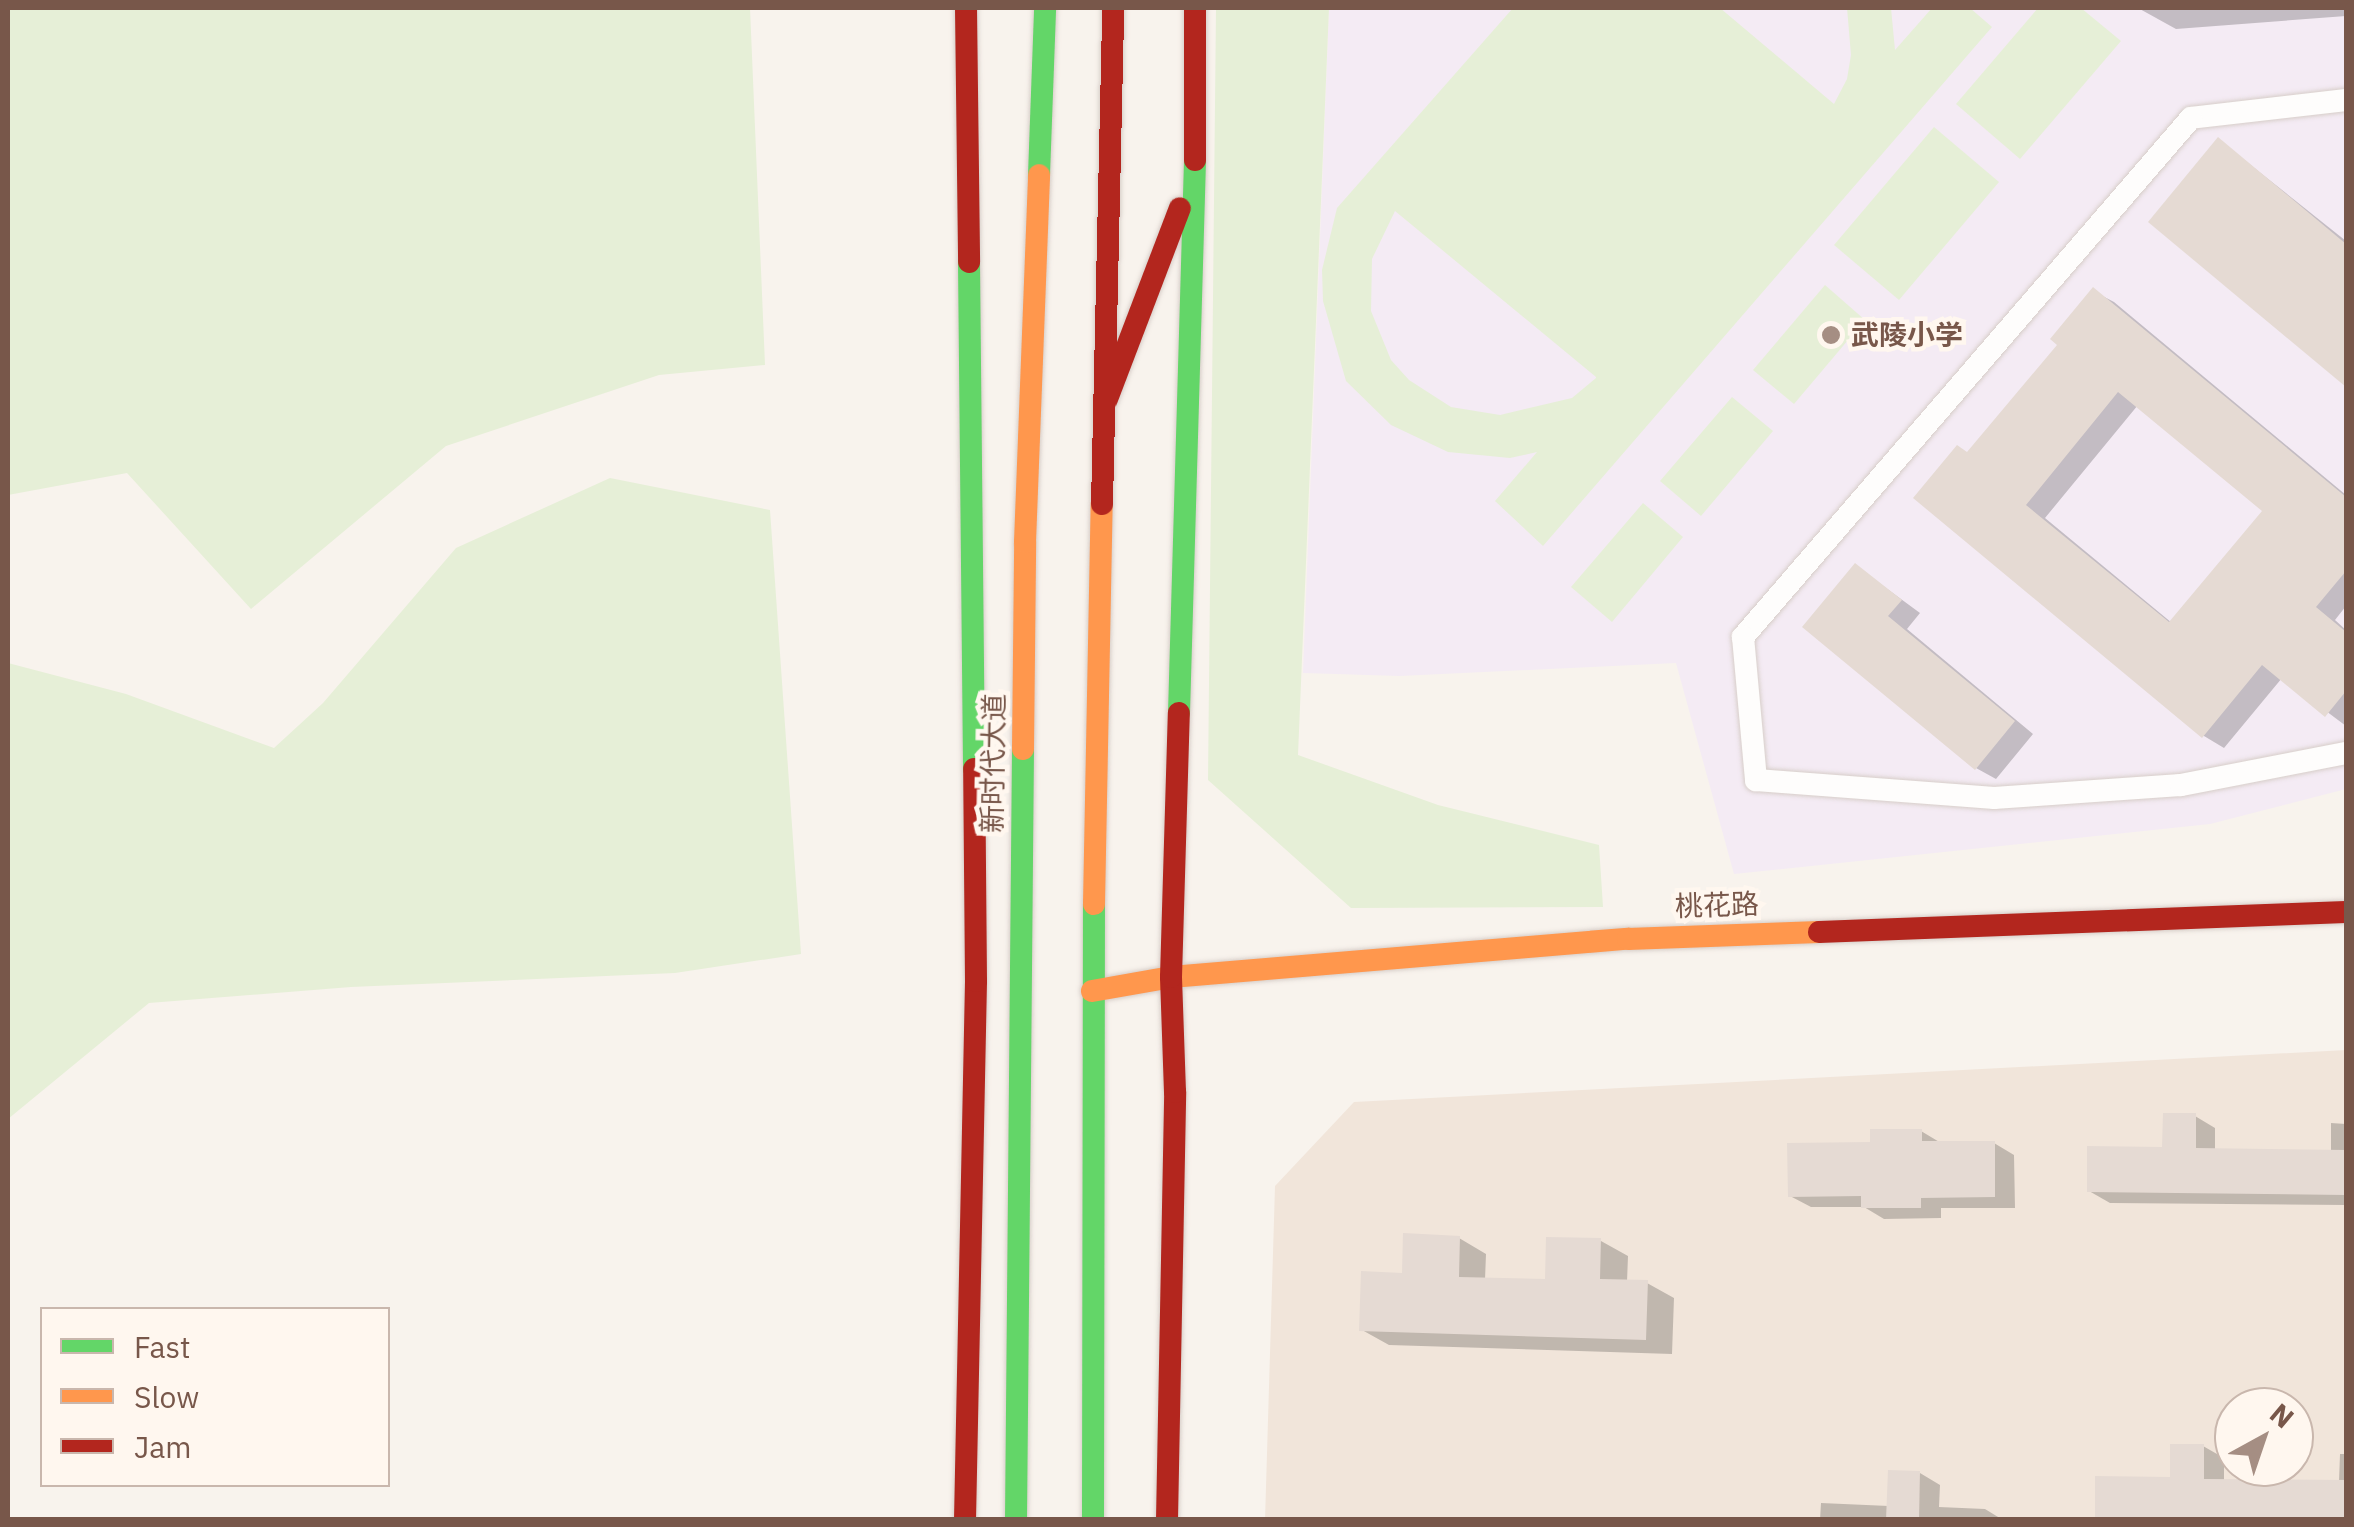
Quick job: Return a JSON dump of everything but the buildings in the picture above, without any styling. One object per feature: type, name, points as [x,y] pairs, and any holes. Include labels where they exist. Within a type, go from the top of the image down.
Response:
[{"type":"street","points":[[965,1520],[976,980],[966,8]]},
{"type":"street","name":"新时代大道","points":[[1016,1520],[1026,542],[1045,8]]},
{"type":"street","points":[[1093,1520],[1092,991],[1113,8]]},
{"type":"street","points":[[1167,1520],[1176,1092],[1171,977],[1195,168],[1195,8]]},
{"type":"street","points":[[1106,402],[1195,168]]},
{"type":"street","name":"桃花路","points":[[1092,991],[1171,977],[1628,939],[2346,912]]},
{"type":"lane","points":[[2346,100],[2191,118],[1744,636],[1756,780],[1994,798],[2180,785],[2346,753]]},
{"type":"shaded area","name":"武陵小学","points":[[1329,8],[2346,8],[2346,789],[2210,824],[1734,874],[1676,663],[1400,676],[1303,673]]},
{"type":"shaded area","points":[[2346,1050],[2346,1519],[1265,1520],[1275,1186],[1354,1102]]},
{"type":"green space","points":[[8,8],[750,8],[765,365],[659,375],[446,446],[251,609],[127,473],[8,495]]},
{"type":"green space","points":[[1216,8],[1329,8],[1298,755],[1438,805],[1599,845],[1603,907],[1351,908],[1208,780]]},
{"type":"green space","points":[[1513,8],[1720,8],[1834,104],[1847,79],[1851,55],[1847,8],[1891,8],[1895,50],[1932,8],[1970,8],[1992,27],[1543,546],[1495,501],[1537,452],[1510,458],[1448,452],[1391,425],[1346,381],[1323,301],[1322,270],[1337,208]],"holes":[[[1395,211],[1596,377],[1572,398],[1500,415],[1451,407],[1409,380],[1391,360],[1371,311],[1372,259]]]},
{"type":"green space","points":[[2038,8],[2081,8],[2121,41],[2020,159],[1956,104]]},
{"type":"green space","points":[[1934,127],[1999,182],[1899,300],[1834,245]]},
{"type":"green space","points":[[1825,285],[1865,320],[1794,404],[1753,370]]},
{"type":"green space","points":[[1732,397],[1773,431],[1701,516],[1660,481]]},
{"type":"green space","points":[[610,478],[770,510],[801,954],[675,973],[351,987],[149,1003],[8,1119],[8,663],[126,694],[274,748],[323,703],[456,548]]},
{"type":"green space","points":[[1643,503],[1683,537],[1612,622],[1571,587]]},
{"type":"traffic: fast","points":[[1039,175],[1045,8]]},
{"type":"traffic: fast","points":[[1179,713],[1195,160]]},
{"type":"traffic: fast","points":[[969,262],[974,769]]},
{"type":"traffic: fast","points":[[1016,1520],[1023,749]]},
{"type":"traffic: fast","points":[[1093,1520],[1094,904]]},
{"type":"traffic: slow","points":[[1023,749],[1025,542],[1039,175]]},
{"type":"traffic: slow","points":[[1094,904],[1102,504]]},
{"type":"traffic: slow","points":[[1092,991],[1171,977],[1628,939],[1819,932]]},
{"type":"traffic: jam","points":[[966,8],[969,262]]},
{"type":"traffic: jam","points":[[1102,504],[1113,8]]},
{"type":"traffic: jam","points":[[1195,8],[1195,160]]},
{"type":"traffic: jam","points":[[1107,399],[1180,208]]},
{"type":"traffic: jam","points":[[1167,1520],[1175,1092],[1171,977],[1179,713]]},
{"type":"traffic: jam","points":[[965,1520],[976,981],[974,769]]},
{"type":"traffic: jam","points":[[1819,932],[2346,912]]},
{"type":"place","name":"武陵小学","points":[[1831,335]]}]
